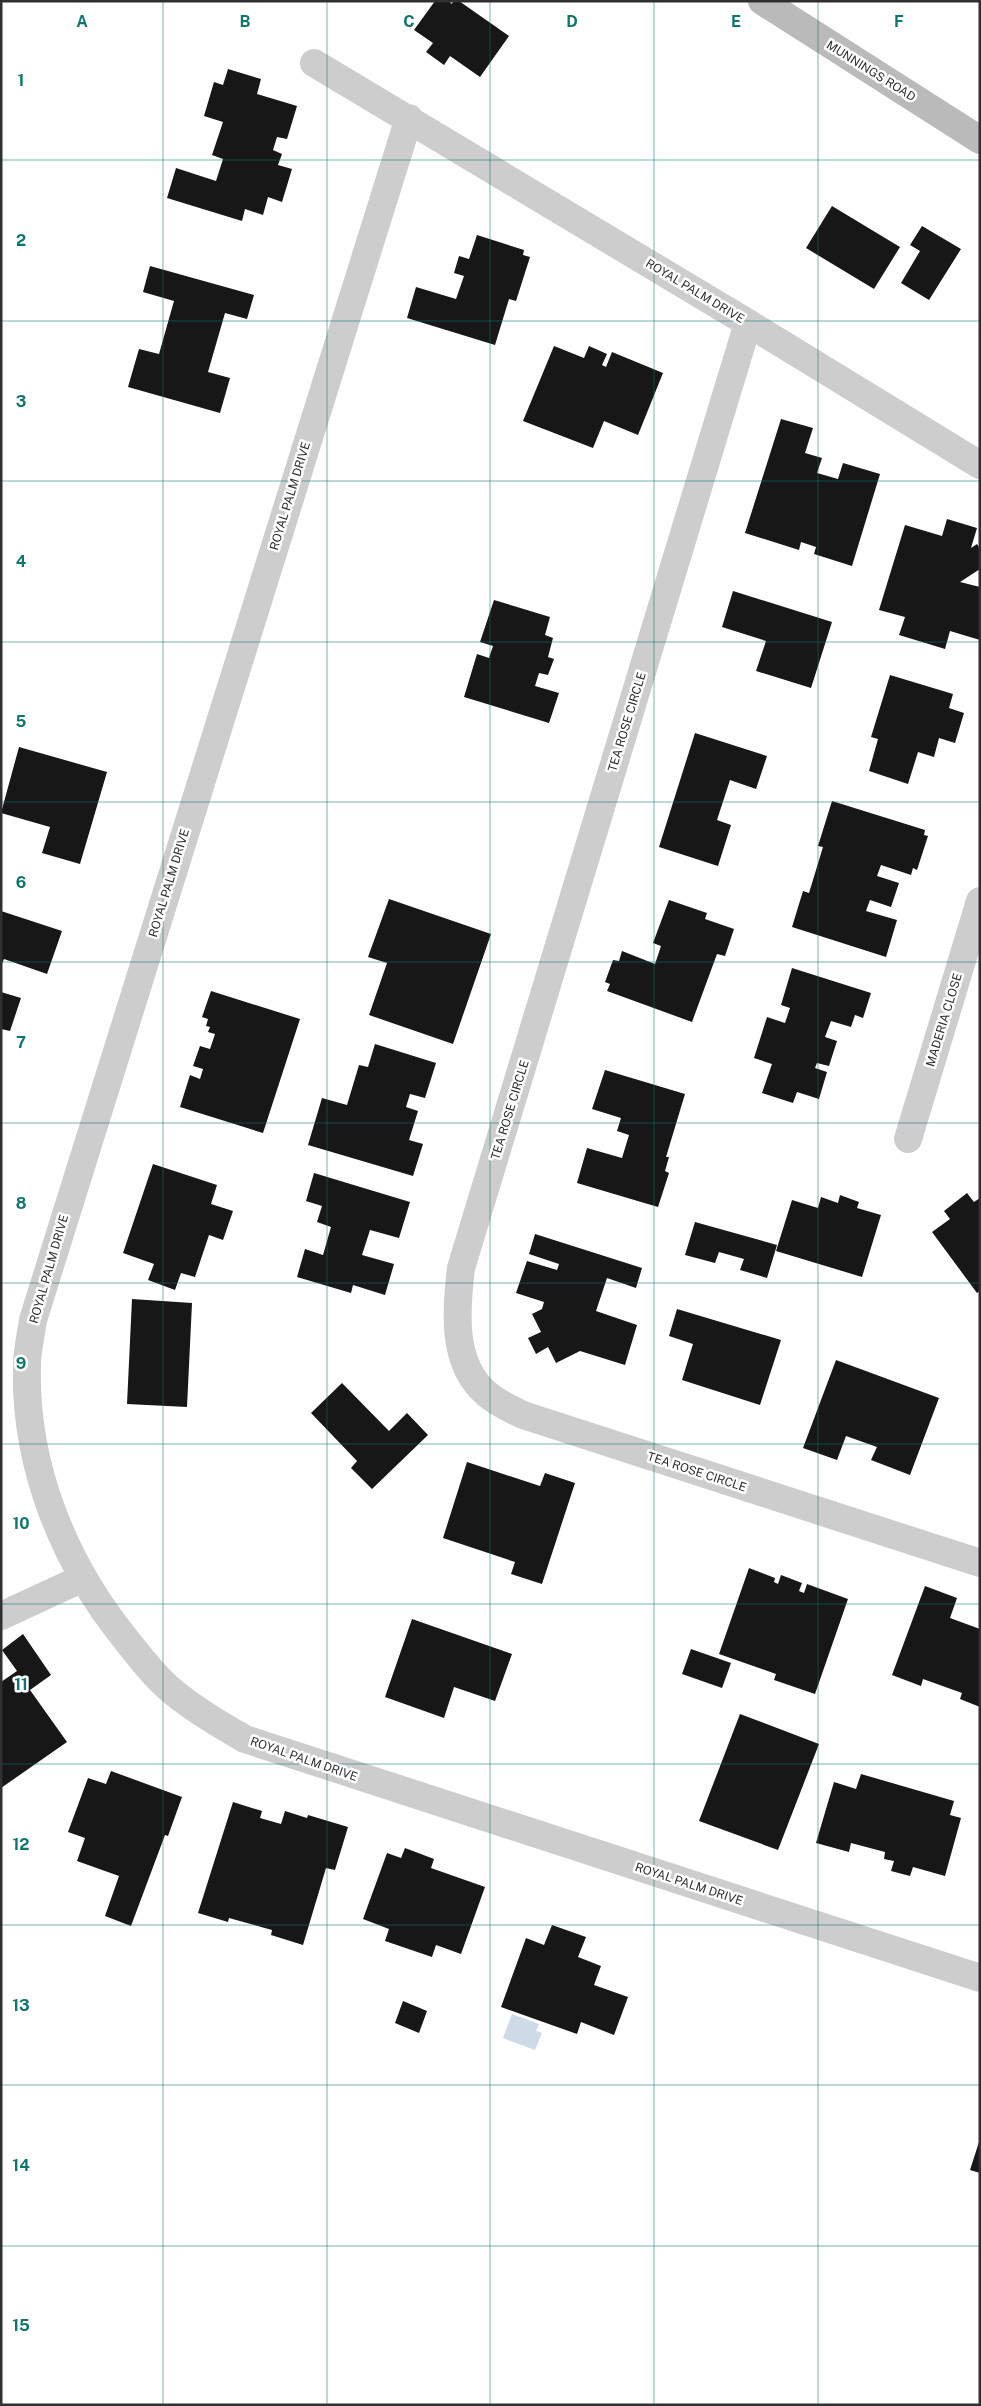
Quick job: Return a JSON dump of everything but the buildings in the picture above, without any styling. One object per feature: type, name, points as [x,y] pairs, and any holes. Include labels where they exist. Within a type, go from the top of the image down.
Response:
[{"type":"street","name":"MUNNINGS ROAD","points":[[762,1],[980,140]]},
{"type":"street","name":"ROYAL PALM DRIVE","points":[[314,63],[409,118],[980,465]]},
{"type":"street","name":"ROYAL PALM DRIVE","points":[[409,118],[33,1320],[27,1364],[28,1405],[32,1440],[44,1487],[58,1528],[83,1578],[111,1621],[140,1657],[171,1690],[206,1717],[245,1739],[980,1978]]},
{"type":"street","name":"TEA ROSE CIRCLE","points":[[748,323],[461,1268],[457,1300],[458,1330],[463,1360],[472,1377],[486,1394],[523,1415],[980,1563]]},
{"type":"street","name":"MADERIA CLOSE","points":[[908,1139],[980,901]]},
{"type":"street","points":[[1,1616],[83,1578]]},
{"type":"water","points":[[512,2014],[539,2024],[536,2031],[542,2033],[535,2050],[503,2038]]}]
